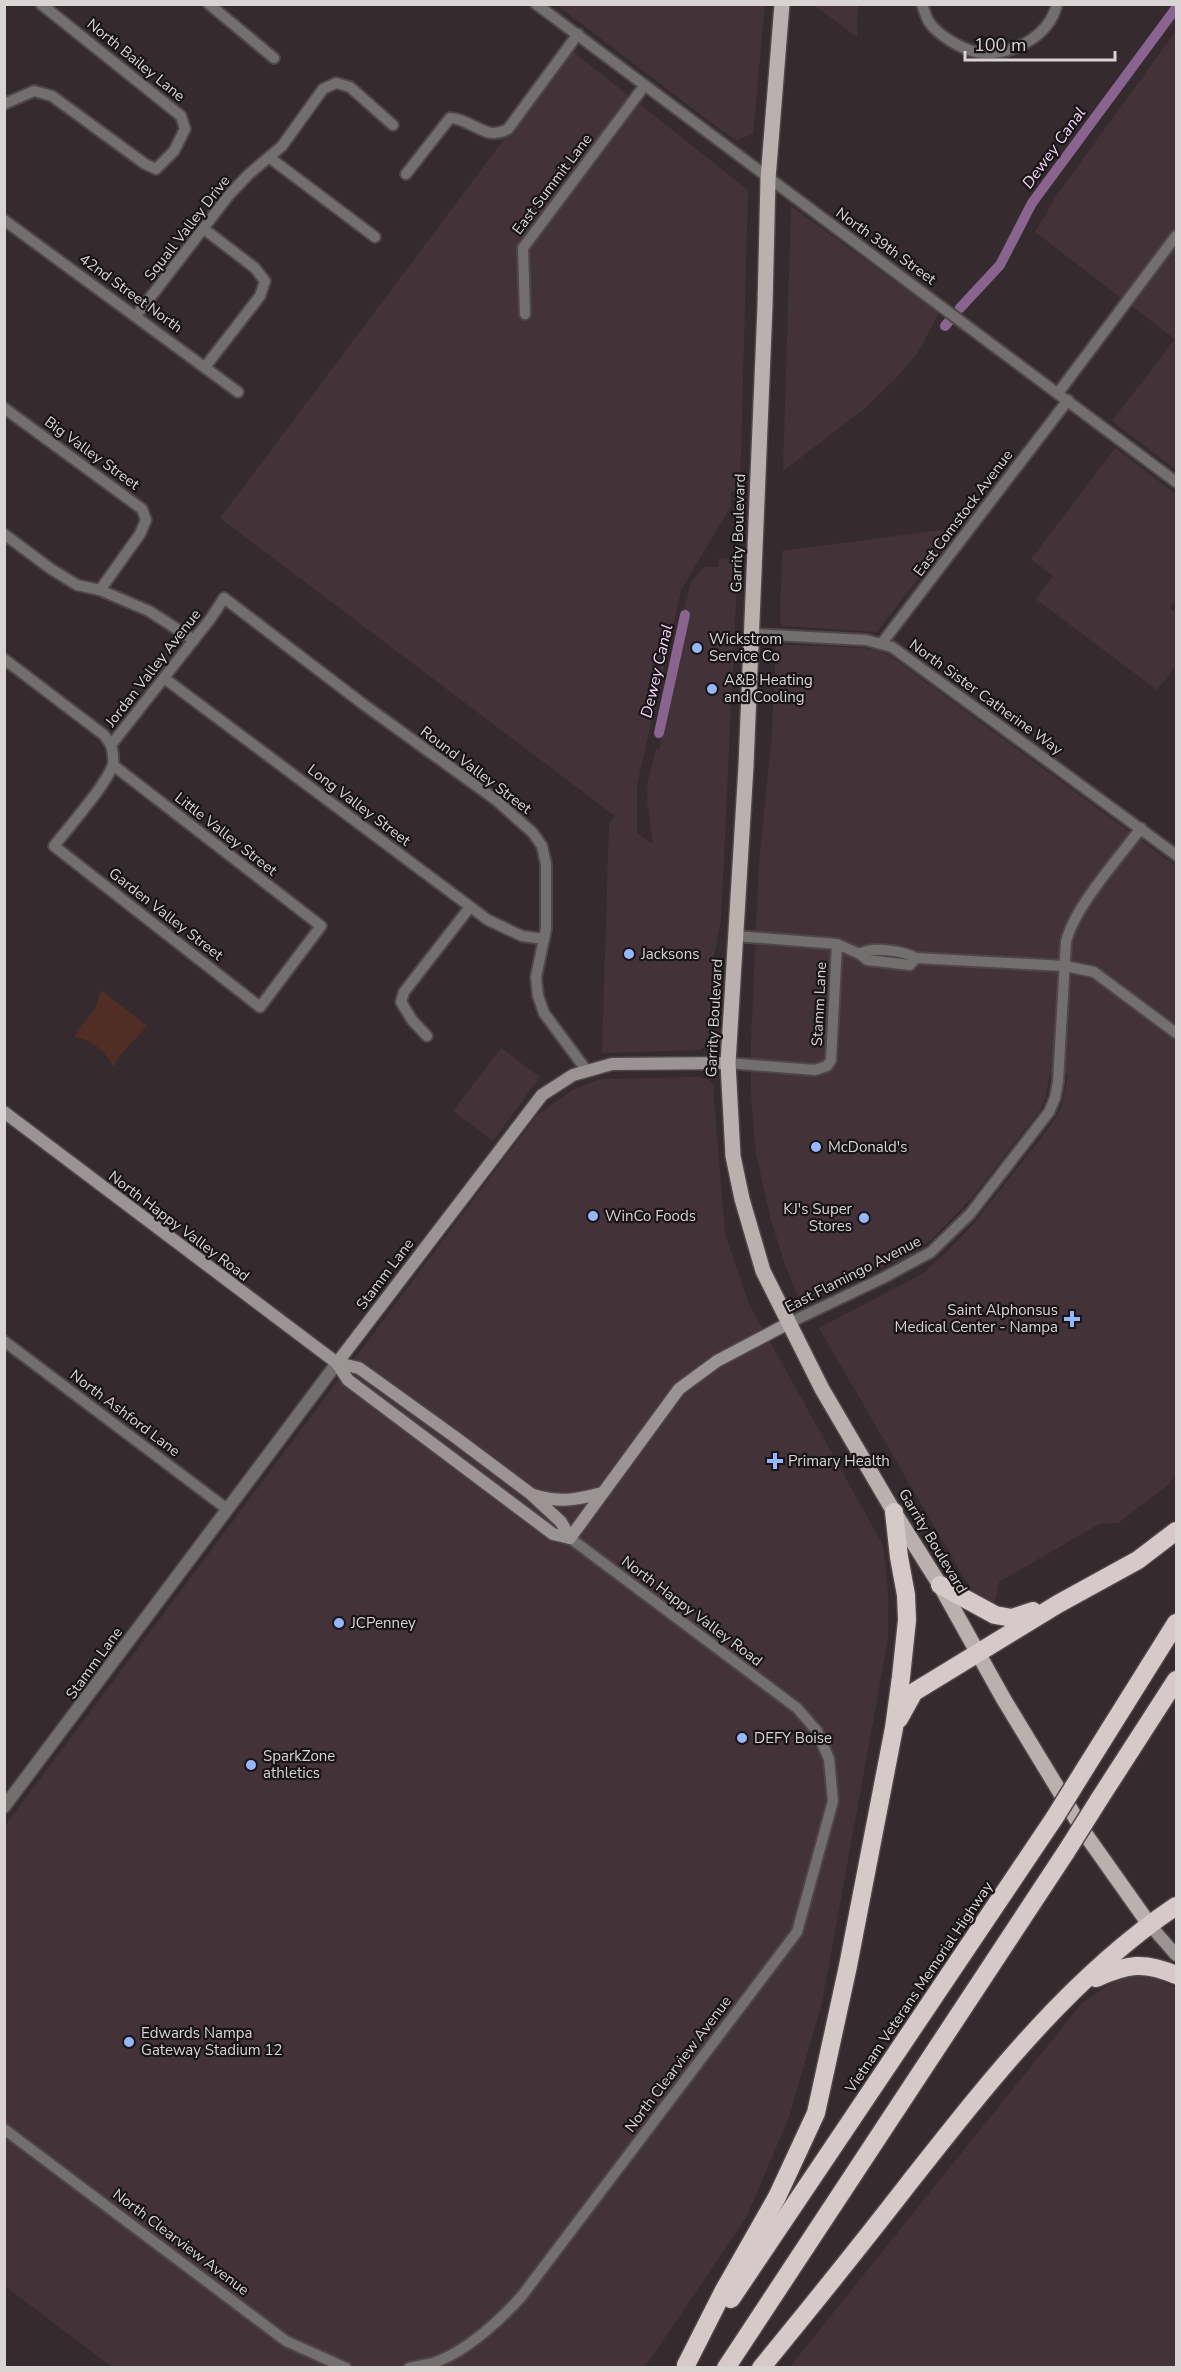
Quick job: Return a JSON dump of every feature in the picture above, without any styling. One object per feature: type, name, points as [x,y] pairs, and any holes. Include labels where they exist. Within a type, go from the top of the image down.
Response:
[{"type":"highway","points":[[685,2366],[723,2292],[777,2197],[816,2113],[848,1966],[894,1728],[907,1620],[906,1595],[894,1512]]},
{"type":"highway","points":[[894,1728],[914,1692],[1058,1604],[1138,1560],[1176,1531]]},
{"type":"highway","points":[[940,1585],[995,1615],[1012,1618],[1058,1604]]},
{"type":"highway","name":"Vietnam Veterans Memorial Highway","points":[[685,2366],[1055,1817],[1176,1623]]},
{"type":"highway","points":[[726,2367],[1066,1852],[1176,1680]]},
{"type":"highway","points":[[761,2367],[839,2273],[943,2140],[1045,2021],[1078,1986],[1149,1924],[1176,1906]]},
{"type":"highway","points":[[1078,1986],[1120,1968],[1141,1965],[1152,1966],[1176,1975]]},
{"type":"main road","name":"Garrity Boulevard","points":[[782,4],[768,179],[752,634],[728,1063],[733,1156],[742,1199],[763,1271],[822,1389],[1086,1835],[1149,1924]]},
{"type":"main road","name":"Stamm Lane","points":[[337,1363],[542,1095],[573,1075],[612,1064],[728,1063]]},
{"type":"main road","name":"North Happy Valley Road","points":[[4,1112],[337,1363],[348,1380],[554,1533],[570,1538]]},
{"type":"main road","name":"East Flamingo Avenue","points":[[570,1538],[679,1389],[717,1360],[789,1323]]},
{"type":"main road","name":"North Happy Valley Road","points":[[337,1363],[359,1368],[531,1494],[561,1522],[570,1538]]},
{"type":"main road","points":[[531,1494],[553,1501],[566,1501],[603,1493]]},
{"type":"main road","points":[[1149,1924],[1176,1955]]},
{"type":"street","name":"North Bailey Lane","points":[[4,104],[34,91],[52,96],[145,164],[156,169],[174,151],[185,129],[181,116],[41,4]]},
{"type":"street","points":[[209,4],[274,58]]},
{"type":"street","name":"North 39th Street","points":[[536,4],[1176,482]]},
{"type":"street","points":[[922,4],[929,22],[953,42],[974,52],[993,53],[1025,44],[1041,33],[1051,20],[1057,4]]},
{"type":"street","points":[[406,174],[450,118],[460,118],[490,134],[498,134],[507,129],[578,34]]},
{"type":"street","name":"Squall Valley Drive","points":[[136,316],[249,174],[282,146],[323,89],[336,83],[350,87],[393,125]]},
{"type":"street","name":"East Summit Lane","points":[[525,314],[523,248],[645,85]]},
{"type":"street","points":[[270,158],[375,237]]},
{"type":"street","name":"42nd Street North","points":[[4,220],[238,392]]},
{"type":"street","points":[[204,229],[255,268],[265,281],[260,296],[205,367]]},
{"type":"street","name":"East Comstock Avenue","points":[[882,643],[1063,397],[1176,236]]},
{"type":"street","name":"Big Valley Street","points":[[4,408],[142,509],[146,520],[140,534],[100,590]]},
{"type":"street","points":[[4,534],[68,580],[149,610],[194,640]]},
{"type":"street","name":"Jordan Valley Avenue","points":[[113,765],[114,755],[111,746],[224,598]]},
{"type":"street","name":"Round Valley Street","points":[[224,598],[363,704],[496,800],[533,833],[542,846],[546,864],[546,929],[536,977],[538,996],[544,1013],[587,1071]]},
{"type":"street","name":"North Sister Catherine Way","points":[[752,634],[866,640],[882,643],[907,657],[1176,855]]},
{"type":"street","points":[[4,659],[104,735],[111,746]]},
{"type":"street","name":"Long Valley Street","points":[[164,678],[488,920],[522,936],[544,939]]},
{"type":"street","name":"Garden Valley Street","points":[[113,765],[54,846],[260,1007]]},
{"type":"street","name":"Little Valley Street","points":[[113,765],[321,926],[260,1007]]},
{"type":"street","name":"East Flamingo Avenue","points":[[789,1323],[924,1258],[944,1242],[970,1214],[1049,1112],[1058,1082],[1069,928],[1141,828]]},
{"type":"street","points":[[427,1036],[412,1020],[401,1002],[404,992],[470,907]]},
{"type":"street","points":[[736,936],[837,944],[860,954],[867,950],[909,954],[916,958],[1065,966],[1094,972],[1176,1033]]},
{"type":"street","name":"Stamm Lane","points":[[728,1063],[815,1070],[827,1066],[831,1060],[837,944]]},
{"type":"street","name":"North Ashford Lane","points":[[4,1341],[227,1509]]},
{"type":"street","name":"Stamm Lane","points":[[4,1807],[78,1712],[337,1363]]},
{"type":"street","name":"North Happy Valley Road","points":[[570,1538],[797,1708]]},
{"type":"street","name":"North Clearview Avenue","points":[[409,2367],[433,2363],[462,2347],[499,2320],[520,2297],[797,1932],[833,1801],[829,1759],[817,1731],[797,1708]]},
{"type":"street","name":"North Clearview Avenue","points":[[4,2129],[286,2341],[346,2367]]},
{"type":"shaded area","points":[[557,5],[765,5],[753,134],[737,140],[718,128]]},
{"type":"shaded area","points":[[814,5],[858,5],[857,37]]},
{"type":"shaded area","points":[[1176,31],[1176,470],[1112,421],[1175,339],[1035,232],[1057,195]]},
{"type":"shaded area","points":[[571,50],[748,190],[740,492],[731,492],[731,506],[681,590],[637,785],[637,833],[653,844],[647,799],[648,781],[656,749],[659,749],[679,660],[688,615],[683,613],[691,582],[704,567],[719,567],[719,558],[738,560],[721,919],[712,965],[709,1039],[701,1050],[602,1053],[609,824],[615,816],[220,518]]},
{"type":"shaded area","points":[[791,206],[939,313],[917,354],[895,379],[864,409],[783,471]]},
{"type":"shaded area","points":[[1115,448],[1176,494],[1176,599],[1170,608],[1176,613],[1176,665],[1157,690],[1036,599],[1053,576],[1031,559]]},
{"type":"shaded area","points":[[956,528],[877,632],[783,626],[780,622],[782,551]]},
{"type":"shaded area","points":[[776,644],[861,648],[889,655],[1176,866],[1176,1475],[1167,1486],[1118,1523],[1099,1524],[999,1582],[994,1605],[978,1597],[970,1588],[819,1328],[922,1274],[943,1255],[974,1223],[1051,1125],[1061,1108],[1068,1074],[1050,1073],[1045,1099],[1038,1113],[970,1200],[931,1240],[911,1255],[801,1303],[786,1268],[770,1217],[755,1148],[751,1091],[759,862],[772,732]]},
{"type":"shaded area","points":[[101,990],[147,1026],[121,1054],[113,1067],[98,1047],[86,1040],[74,1037],[96,1007]]},
{"type":"shaded area","points":[[501,1048],[540,1077],[493,1141],[453,1111]]},
{"type":"shaded area","points":[[697,1077],[708,1079],[713,1085],[725,1234],[749,1304],[883,1545],[888,1592],[888,1639],[822,2003],[789,2117],[746,2218],[645,2367],[112,2367],[5,2286],[4,1827],[537,1115],[574,1089],[601,1079]]},
{"type":"shaded area","points":[[1149,1975],[1176,1988],[1176,2367],[789,2368],[1081,2004],[1119,1978]]},
{"type":"waterway","name":"Dewey Canal","points":[[960,308],[1000,265],[1032,203],[1176,8]]},
{"type":"waterway","name":"Dewey Canal","points":[[945,326],[950,320]]},
{"type":"waterway","name":"Dewey Canal","points":[[659,733],[685,615]]},
{"type":"place","name":"Wickstrom Service Co","points":[[697,648]]},
{"type":"place","name":"A&B Heating and Cooling","points":[[712,689]]},
{"type":"place","name":"Jacksons","points":[[629,954]]},
{"type":"place","name":"McDonald's","points":[[816,1147]]},
{"type":"place","name":"WinCo Foods","points":[[593,1216]]},
{"type":"place","name":"KJ's Super Stores","points":[[864,1218]]},
{"type":"place","name":"Saint Alphonsus Medical Center - Nampa","points":[[1072,1319]]},
{"type":"place","name":"Primary Health","points":[[775,1461]]},
{"type":"place","name":"JCPenney","points":[[339,1623]]},
{"type":"place","name":"DEFY Boise","points":[[742,1738]]},
{"type":"place","name":"SparkZone athletics","points":[[251,1765]]},
{"type":"place","name":"Edwards Nampa Gateway Stadium 12","points":[[129,2042]]}]
